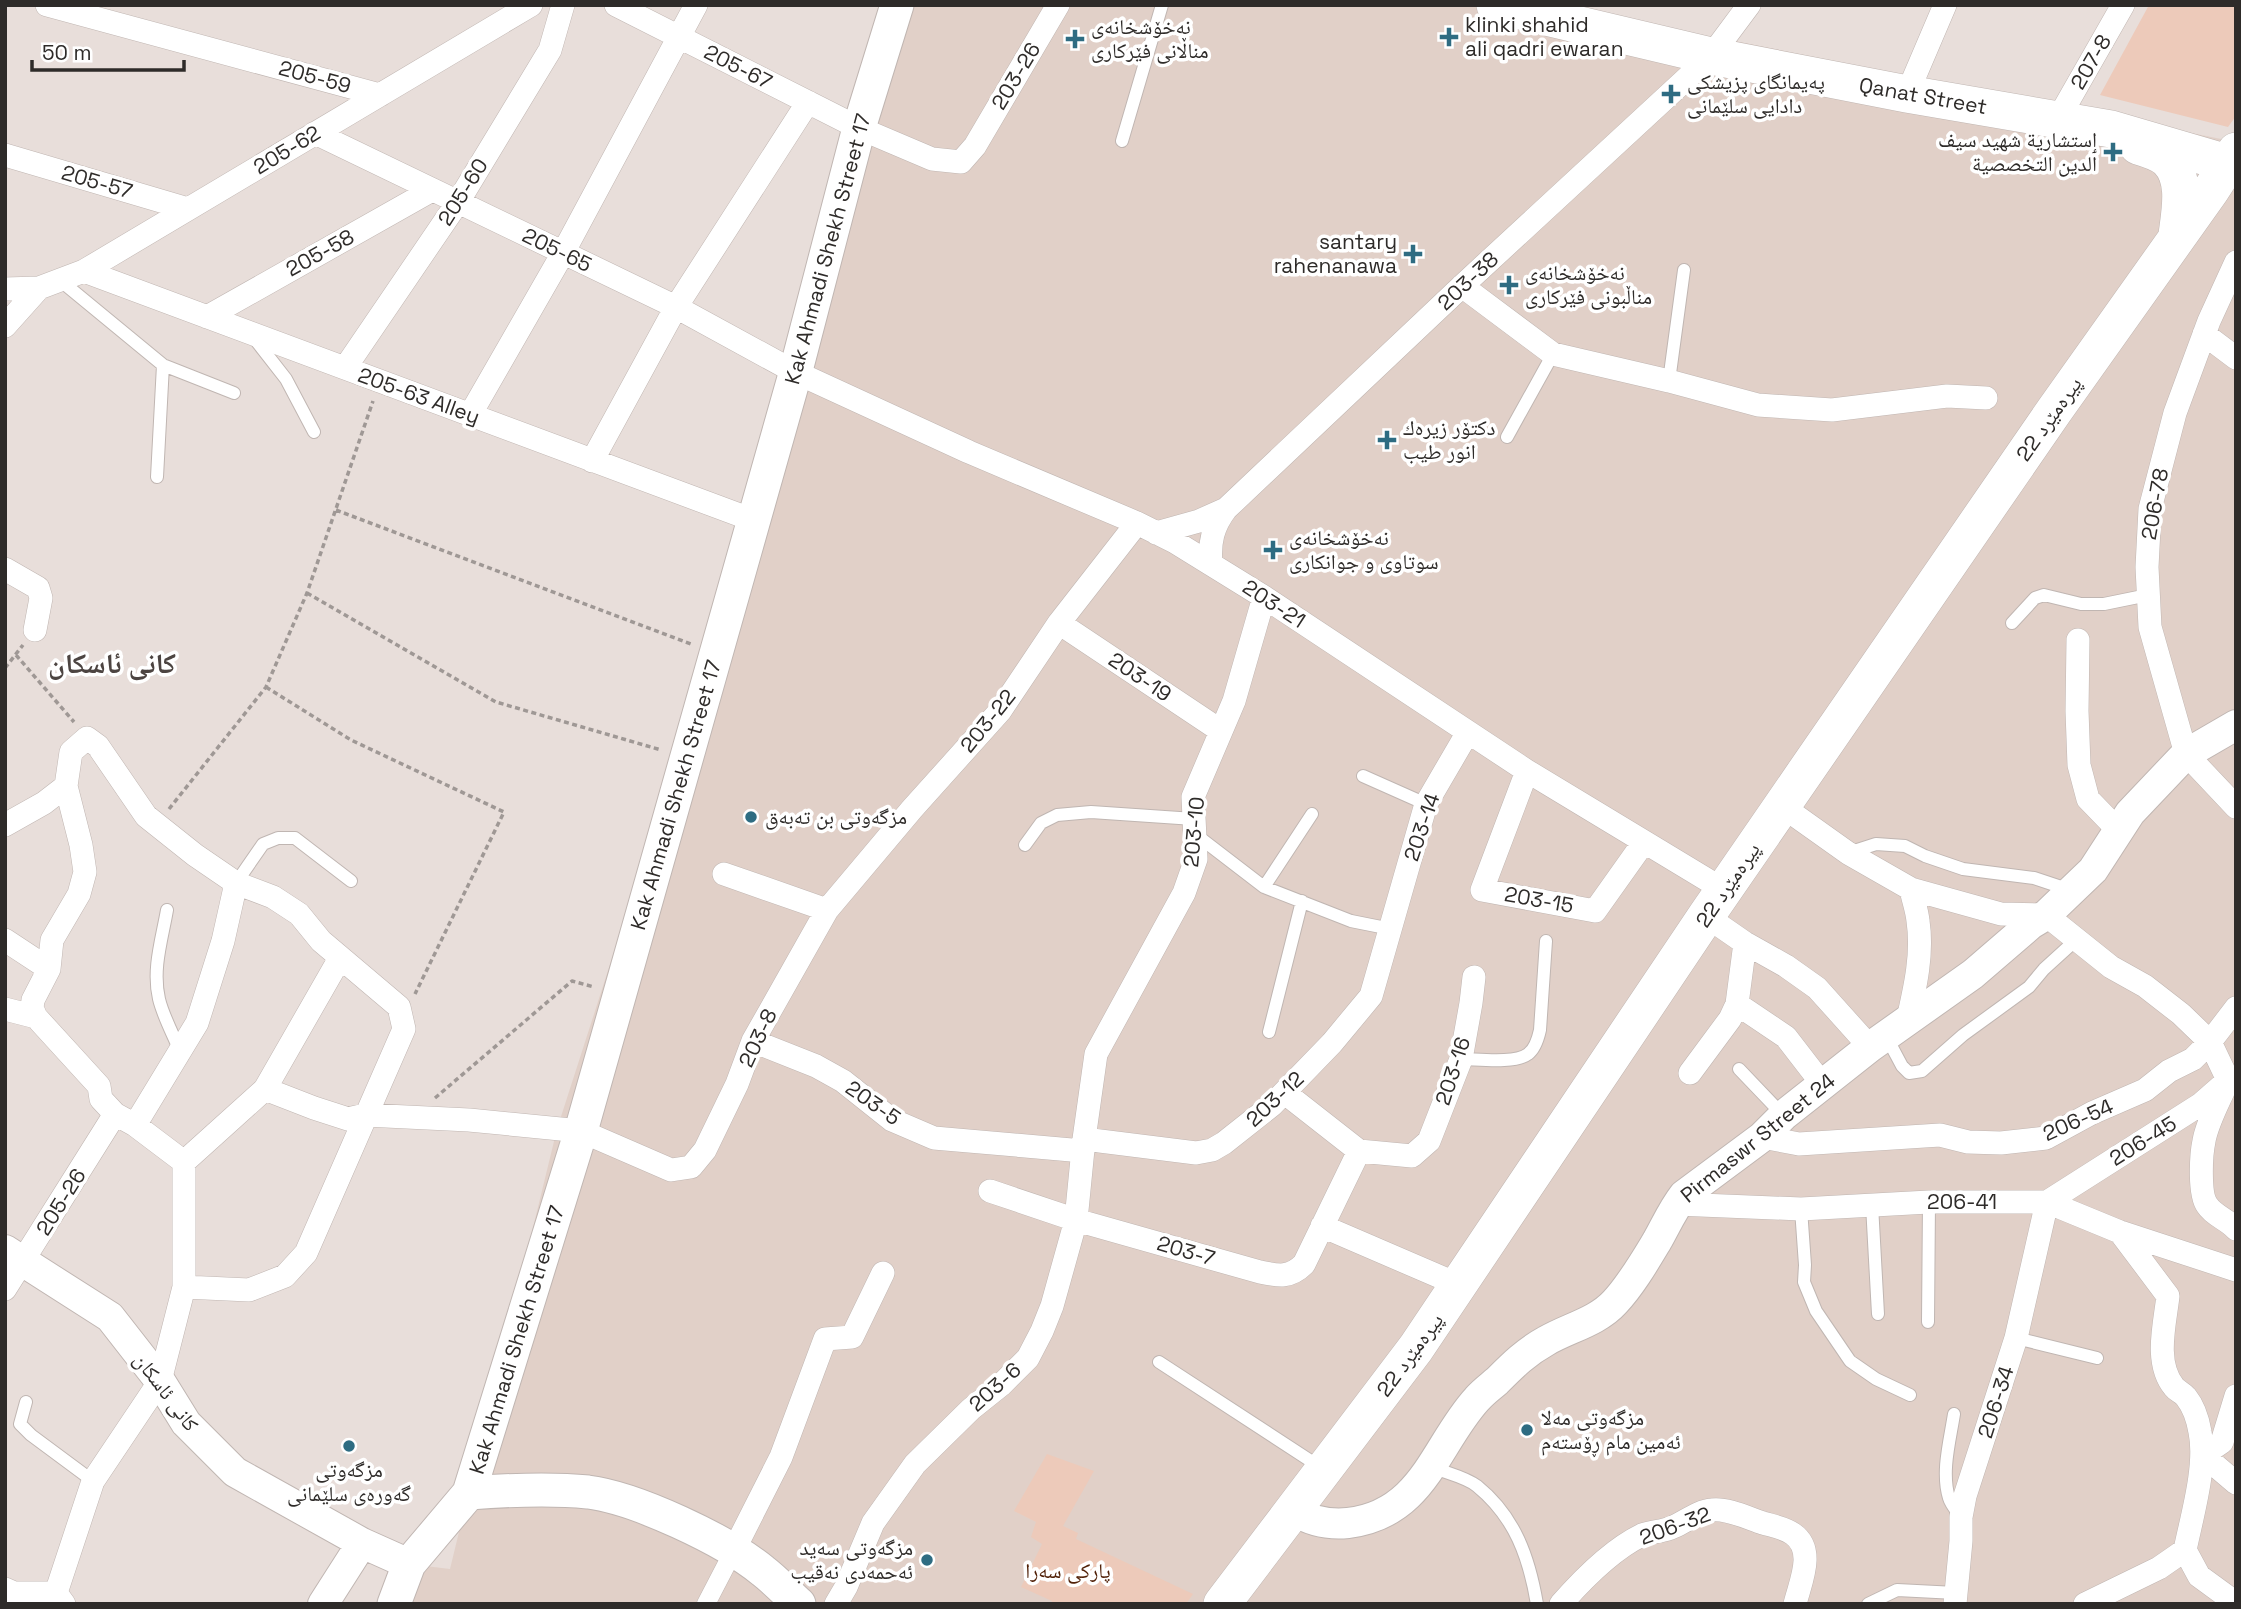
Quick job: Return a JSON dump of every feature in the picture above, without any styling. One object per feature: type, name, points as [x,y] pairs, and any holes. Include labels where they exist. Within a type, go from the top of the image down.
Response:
[{"type":"main road","name":"Kak Ahmadi Shekh Street 17","points":[[409,1564],[470,1493],[620,993],[795,372],[859,128],[897,5]]},
{"type":"main road","name":"Qanat Street","points":[[1495,5],[1711,56],[1907,94],[2111,129],[2234,165]]},
{"type":"main road","points":[[2111,129],[2117,137],[2167,158],[2174,168],[2181,192],[2177,235]]},
{"type":"main road","name":"22 پیرەمێرد","points":[[1222,1604],[1416,1348],[1782,806],[2177,235],[2234,165]]},
{"type":"main road","points":[[470,1493],[528,1489],[590,1493],[642,1506],[733,1552],[762,1570],[799,1604]]},
{"type":"main road","points":[[394,1604],[409,1564]]},
{"type":"street","name":"205-59","points":[[47,5],[84,10],[380,95]]},
{"type":"street","name":"205-62","points":[[39,288],[84,271],[531,5]]},
{"type":"street","name":"205-60","points":[[345,368],[458,202],[550,50],[564,5]]},
{"type":"street","name":"205-67","points":[[617,5],[859,128],[932,159],[961,162],[975,146]]},
{"type":"street","points":[[470,415],[563,253],[696,5]]},
{"type":"street","name":"203-26","points":[[975,146],[1058,5]]},
{"type":"street","name":"203-38","points":[[1211,564],[1211,540],[1219,518],[1226,509],[1711,56],[1749,5]]},
{"type":"street","points":[[1907,94],[1945,5]]},
{"type":"street","name":"207-8","points":[[2058,119],[2123,5]]},
{"type":"street","points":[[592,461],[676,307],[808,102]]},
{"type":"street","name":"205-65","points":[[315,133],[676,307],[795,372]]},
{"type":"street","name":"205-57","points":[[5,155],[188,209]]},
{"type":"street","name":"205-58","points":[[207,317],[432,190]]},
{"type":"street","name":"206-78","points":[[2186,754],[2150,627],[2147,567],[2150,509],[2175,414],[2204,334],[2236,262]]},
{"type":"street","name":"205-63 Alley","points":[[84,271],[753,520]]},
{"type":"street","points":[[1462,286],[1553,354],[1758,405],[1832,410],[1947,396],[1986,398]]},
{"type":"street","points":[[5,289],[39,288]]},
{"type":"street","points":[[5,326],[39,288]]},
{"type":"street","points":[[2204,334],[2236,358]]},
{"type":"street","name":"203-21","points":[[795,372],[968,452],[1146,528],[1211,564],[1527,771],[1644,842],[1715,903],[1745,943],[1786,966],[1888,1034]]},
{"type":"street","name":"203-38","points":[[1146,528],[1199,521],[1226,509]]},
{"type":"street","name":"203-22","points":[[827,910],[912,809],[1000,711],[1059,623],[1146,528]]},
{"type":"street","points":[[5,569],[38,588],[41,598],[35,630]]},
{"type":"street","name":"203-10","points":[[1084,1145],[1096,1054],[1184,893],[1195,859],[1193,797],[1234,701],[1264,597]]},
{"type":"street","name":"203-19","points":[[1059,623],[1220,731]]},
{"type":"street","points":[[2078,640],[2079,765],[2088,799],[2119,831]]},
{"type":"street","name":"Pirmaswr Street 24","points":[[1293,1510],[1301,1516],[1330,1525],[1363,1521],[1389,1510],[1413,1491],[1477,1399],[1522,1355],[1548,1339],[1587,1322],[1614,1304],[1684,1195],[1888,1034],[1973,974],[2031,924],[2046,915],[2093,870],[2130,813],[2186,754],[2236,725]]},
{"type":"street","name":"203-14","points":[[1391,929],[1426,804],[1468,732]]},
{"type":"street","points":[[184,1162],[135,1125],[115,1114],[101,1099],[99,1086],[36,1017],[32,1008],[33,1000],[49,969],[51,940],[79,894],[85,872],[66,786],[71,752],[87,738],[98,746],[146,816],[236,883],[273,897],[299,914],[321,942],[399,1007],[403,1018],[404,1029],[306,1253],[285,1276],[249,1290],[184,1287]]},
{"type":"street","points":[[2186,754],[2236,807]]},
{"type":"street","name":"203-15","points":[[1527,771],[1482,890],[1595,911],[1644,842]]},
{"type":"street","points":[[5,825],[44,803],[66,786]]},
{"type":"street","points":[[1782,806],[1848,853],[1911,889],[2001,914],[2046,915],[2110,967],[2145,986],[2181,1014],[2210,1042],[2232,1078],[2204,1140],[2202,1184],[2204,1203],[2236,1229]]},
{"type":"street","points":[[724,874],[827,910]]},
{"type":"street","points":[[135,1125],[197,1023],[223,941],[236,883]]},
{"type":"street","points":[[1888,1034],[1917,976],[1919,922],[1911,889]]},
{"type":"street","name":"203-8","points":[[580,1132],[671,1171],[691,1167],[711,1139],[737,1084],[753,1041],[827,910]]},
{"type":"street","name":"203-12","points":[[1084,1145],[1195,1153],[1212,1150],[1245,1128],[1285,1093],[1371,996],[1391,929]]},
{"type":"street","points":[[5,940],[49,969]]},
{"type":"street","points":[[1690,1073],[1730,1019],[1737,1004],[1745,943]]},
{"type":"street","points":[[5,1589],[60,1598],[93,1480],[160,1381],[184,1287],[184,1162],[265,1089],[340,958]]},
{"type":"street","name":"203-16","points":[[1359,1151],[1412,1156],[1429,1141],[1461,1059],[1474,977]]},
{"type":"street","points":[[1737,1004],[1786,1037],[1823,1085]]},
{"type":"street","points":[[5,1009],[36,1017]]},
{"type":"street","name":"206-54","points":[[1762,1136],[1799,1144],[1940,1135],[1968,1142],[2001,1143],[2046,1138],[2092,1113],[2146,1090],[2169,1071],[2193,1059],[2236,1009]]},
{"type":"street","name":"203-5","points":[[753,1041],[816,1066],[843,1081],[892,1120],[934,1138],[1084,1145]]},
{"type":"street","name":"206-45","points":[[2047,1202],[2201,1104],[2232,1078]]},
{"type":"street","points":[[265,1089],[348,1119],[365,1115],[469,1120],[580,1132]]},
{"type":"street","points":[[1285,1093],[1359,1151],[1322,1226],[1459,1285]]},
{"type":"street","name":"205-26","points":[[5,1289],[14,1256],[115,1114]]},
{"type":"street","name":"203-6","points":[[836,1604],[873,1523],[915,1464],[1028,1358],[1052,1306],[1076,1220],[1084,1145]]},
{"type":"street","name":"203-7","points":[[990,1191],[1076,1220],[1274,1275],[1296,1273],[1304,1264],[1322,1226]]},
{"type":"street","name":"206-41","points":[[1676,1205],[1801,1209],[1930,1202],[2047,1202],[2120,1232],[2236,1270]]},
{"type":"street","name":"206-34","points":[[1956,1598],[1961,1517],[1965,1496],[2016,1338],[2047,1202]]},
{"type":"street","points":[[2120,1232],[2168,1296],[2162,1346],[2164,1366],[2173,1386],[2185,1395],[2194,1409],[2203,1455],[2185,1550],[2199,1576],[2236,1603]]},
{"type":"street","name":"کانی ئاسکان","points":[[14,1256],[110,1317],[160,1381],[186,1423],[235,1472],[362,1543],[409,1564]]},
{"type":"street","points":[[706,1604],[780,1457],[825,1339],[852,1337],[883,1273]]},
{"type":"street","points":[[2203,1455],[2222,1441],[2236,1396]]},
{"type":"street","points":[[2203,1455],[2236,1483]]},
{"type":"street","name":"206-32","points":[[1560,1604],[1628,1544],[1646,1534],[1663,1532],[1701,1512],[1714,1509],[1781,1529],[1794,1534],[1800,1541],[1805,1550],[1805,1563],[1795,1604]]},
{"type":"street","points":[[323,1604],[362,1543]]},
{"type":"street","points":[[2085,1604],[2159,1568],[2185,1550]]},
{"type":"lane","points":[[1122,141],[1162,5]]},
{"type":"lane","points":[[1669,381],[1684,270]]},
{"type":"lane","points":[[61,281],[163,365],[234,393]]},
{"type":"lane","points":[[250,333],[286,379],[314,432]]},
{"type":"lane","points":[[1507,437],[1553,354]]},
{"type":"lane","points":[[157,477],[163,365]]},
{"type":"lane","points":[[2012,623],[2035,598],[2044,595],[2081,604],[2104,604],[2148,595]]},
{"type":"lane","points":[[1363,776],[1426,804]]},
{"type":"lane","points":[[1025,845],[1041,823],[1057,815],[1091,812],[1195,827],[1264,887],[1351,921],[1391,929]]},
{"type":"lane","points":[[1264,887],[1312,814]]},
{"type":"lane","points":[[236,883],[263,844],[278,838],[295,838],[351,881]]},
{"type":"lane","points":[[1848,853],[1876,844],[1905,846],[1963,869],[2034,878],[2071,890]]},
{"type":"lane","points":[[1269,1032],[1302,901]]},
{"type":"lane","points":[[167,910],[156,970],[157,989],[159,1002],[180,1051]]},
{"type":"lane","points":[[1888,1034],[1902,1066],[1909,1073],[1922,1071],[1963,1035],[2029,987],[2043,969],[2077,939]]},
{"type":"lane","points":[[1461,1059],[1513,1059],[1530,1053],[1540,1030],[1546,942]]},
{"type":"lane","points":[[1739,1069],[1784,1115]]},
{"type":"lane","points":[[1928,1322],[1930,1202]]},
{"type":"lane","points":[[1872,1205],[1878,1314]]},
{"type":"lane","points":[[1801,1209],[1804,1282],[1816,1311],[1850,1361],[1876,1379],[1910,1395]]},
{"type":"lane","points":[[2016,1338],[2097,1358]]},
{"type":"lane","points":[[1159,1362],[1324,1469]]},
{"type":"lane","points":[[26,1402],[20,1424],[31,1436],[93,1480]]},
{"type":"lane","points":[[1954,1414],[1946,1480],[1949,1501],[1961,1517]]},
{"type":"lane","points":[[1432,1467],[1476,1485],[1510,1521],[1531,1570],[1537,1604]]},
{"type":"lane","points":[[1868,1604],[1897,1590],[1956,1598]]},
{"type":"path","points":[[156,824],[266,687],[307,593],[380,382]]},
{"type":"path","points":[[336,510],[716,654]]},
{"type":"path","points":[[307,593],[496,702],[686,757]]},
{"type":"path","points":[[5,668],[35,630]]},
{"type":"path","points":[[16,655],[87,738]]},
{"type":"path","points":[[266,687],[351,740],[504,812],[403,1018]]},
{"type":"path","points":[[412,1117],[572,981],[620,993]]},
{"type":"shaded area","points":[[892,5],[1524,5],[1725,39],[2236,142],[2236,1604],[395,1604],[409,1564],[450,1569],[557,1129],[753,520]]},
{"type":"green space","points":[[2149,5],[2236,5],[2236,116],[2228,127],[2100,95]]},
{"type":"green space","name":"پارکی سەرا","points":[[1047,1454],[1094,1471],[1063,1526],[1078,1533],[1076,1539],[1193,1594],[1186,1604],[1051,1604],[1052,1601],[1021,1587],[1042,1544],[1031,1537],[1036,1522],[1014,1511]]},
{"type":"place","name":"klinki shahid ali qadri ewaran","points":[[1449,37]]},
{"type":"place","name":"نەخۆشخانەی مناڵانی فێركاری","points":[[1075,39]]},
{"type":"place","name":"پەیمانگای پزیشکی دادایی سلێمانی","points":[[1671,94]]},
{"type":"place","name":"ٳستشارية شهيد سیف الدين التخصصية","points":[[2113,152]]},
{"type":"place","name":"santary rahenanawa","points":[[1413,254]]},
{"type":"place","name":"نەخۆشخانەی مناڵبونی فێرکاری","points":[[1509,285]]},
{"type":"place","name":"دکتۆر زیرەك انور طیب","points":[[1387,440]]},
{"type":"place","name":"نەخۆشخانەی سوتاوی و جوانکاری","points":[[1273,550]]},
{"type":"place","name":"مزگەوتی بن تەبەق","points":[[751,817]]},
{"type":"place","name":"مزگەوتی مەلا ئەمین مام ڕۆستەم","points":[[1527,1430]]},
{"type":"place","name":"مزگەوتی گەورەی سلێمانی","points":[[349,1446]]},
{"type":"place","name":"مزگەوتی سەید ئەحمەدی نەقیب","points":[[927,1560]]},
{"type":"district","name":"کانی ئاسکان","points":[[112,663]]}]
